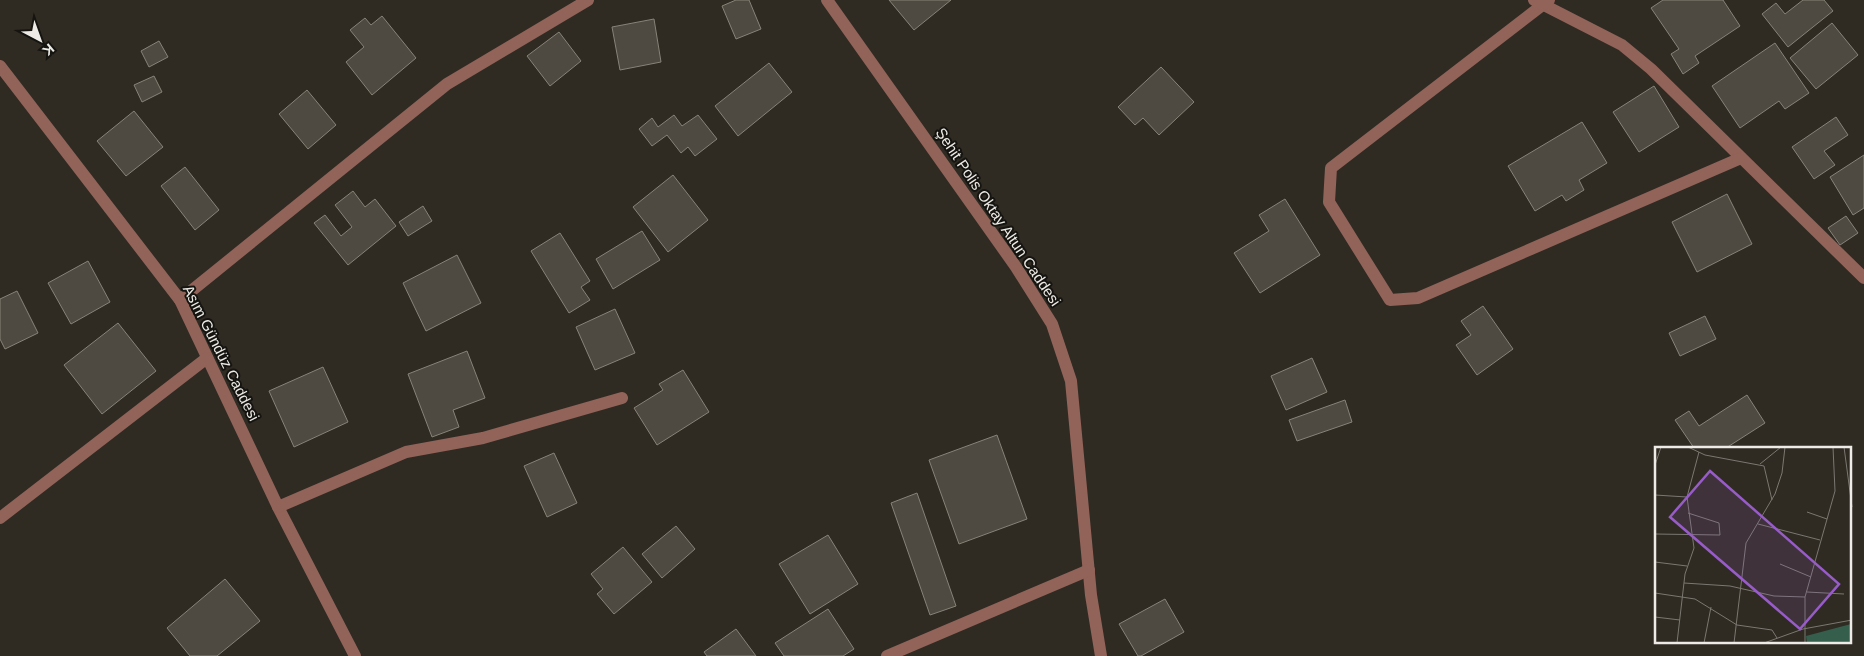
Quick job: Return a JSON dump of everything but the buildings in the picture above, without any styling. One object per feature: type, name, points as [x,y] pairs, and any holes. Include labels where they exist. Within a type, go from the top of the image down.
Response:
[{"type":"street","points":[[180,300],[448,84],[588,0]]},
{"type":"street","name":"Şehit Polis Oktay Altun Caddesi","points":[[827,0],[1016,267],[1052,324],[1071,381],[1088,570],[1101,656]]},
{"type":"street","points":[[1741,158],[1418,298],[1390,300],[1329,202],[1331,168],[1542,2],[1622,46],[1651,69],[1864,278]]},
{"type":"street","name":"Asım Gündüz Caddesi","points":[[0,66],[180,300],[278,506],[355,656]]},
{"type":"street","points":[[0,518],[207,358]]},
{"type":"street","points":[[278,506],[406,452],[483,438],[622,398]]},
{"type":"street","points":[[887,656],[1088,570]]}]
